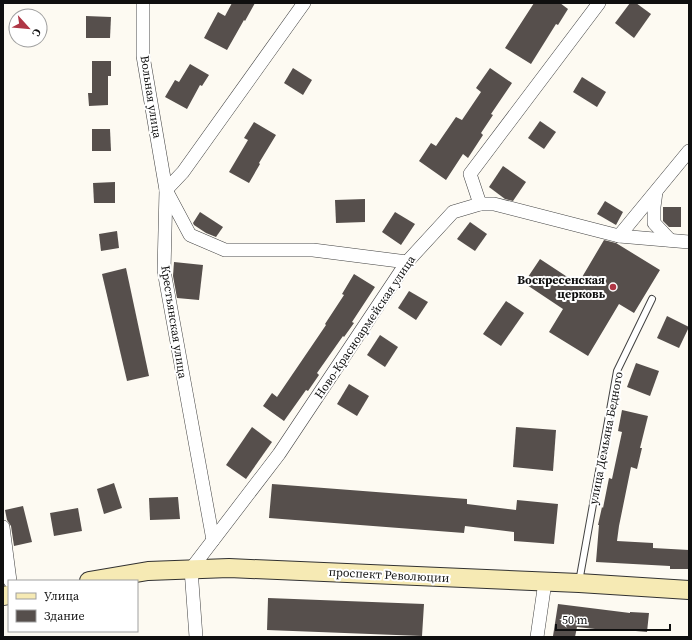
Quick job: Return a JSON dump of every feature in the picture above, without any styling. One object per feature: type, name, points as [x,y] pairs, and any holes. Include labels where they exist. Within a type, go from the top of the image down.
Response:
[{"type":"street","name":"Вольная улица","points":[[144,3],[143,56],[166,190]]},
{"type":"street","points":[[304,3],[183,172],[166,190],[190,235],[225,250],[313,250],[407,262]]},
{"type":"street","points":[[599,3],[470,174],[480,204],[494,204],[619,236],[689,242]]},
{"type":"street","points":[[619,236],[689,151]]},
{"type":"street","name":"Крестьянская улица","points":[[166,190],[164,271],[213,540]]},
{"type":"street","points":[[656,192],[654,223],[670,240]]},
{"type":"street","name":"Ново-Красноармейская улица","points":[[191,569],[279,454],[407,262],[453,212],[480,204]]},
{"type":"street","points":[[3,527],[10,580]]},
{"type":"street","name":"проспект Революции","points":[[95,580],[148,571],[229,568],[579,583],[689,590]]},
{"type":"street","points":[[191,569],[196,637]]},
{"type":"street","points":[[537,637],[545,582]]},
{"type":"lane","name":"улица Демьяна Бедного","points":[[579,583],[617,371],[652,299]]},
{"type":"building","points":[[232,3],[255,3],[227,50],[204,38],[218,12],[225,16]]},
{"type":"building","points":[[534,3],[560,3],[568,9],[558,25],[556,24],[531,64],[505,48]]},
{"type":"building","points":[[630,3],[636,3],[651,14],[634,38],[615,23]]},
{"type":"building","points":[[86,16],[111,17],[110,38],[86,38]]},
{"type":"building","points":[[92,61],[111,61],[111,76],[108,76],[108,105],[89,106],[88,93],[92,93]]},
{"type":"building","points":[[190,64],[209,75],[202,86],[200,85],[187,109],[165,97],[175,80],[179,82]]},
{"type":"building","points":[[293,68],[312,80],[303,95],[284,83]]},
{"type":"building","points":[[490,68],[512,83],[491,114],[493,115],[481,133],[483,135],[468,158],[463,154],[446,180],[419,161],[431,143],[436,146],[456,117],[462,120],[481,92],[476,88]]},
{"type":"building","points":[[582,77],[606,92],[597,107],[573,92]]},
{"type":"building","points":[[540,121],[556,132],[544,149],[528,138]]},
{"type":"building","points":[[254,122],[276,135],[249,183],[229,172],[248,140],[244,138]]},
{"type":"building","points":[[92,129],[110,129],[111,151],[92,151]]},
{"type":"building","points":[[503,166],[526,182],[513,201],[505,199],[489,187]]},
{"type":"building","points":[[115,182],[115,203],[94,203],[93,183]]},
{"type":"building","points":[[365,199],[365,222],[336,223],[335,200]]},
{"type":"building","points":[[605,201],[623,212],[616,225],[597,214]]},
{"type":"building","points":[[663,207],[681,207],[681,227],[669,227],[663,221]]},
{"type":"building","points":[[200,212],[223,227],[216,237],[206,233],[194,225],[193,223]]},
{"type":"building","points":[[395,212],[415,224],[401,245],[382,232]]},
{"type":"building","points":[[470,222],[487,234],[475,251],[457,239]]},
{"type":"building","points":[[117,231],[119,248],[101,251],[99,234]]},
{"type":"building","name":"Воскресенская церковь","points":[[604,240],[616,243],[660,270],[634,313],[619,304],[588,356],[549,332],[563,309],[524,283],[540,259],[578,284]]},
{"type":"building","points":[[174,262],[203,265],[199,300],[177,298],[173,276]]},
{"type":"building","points":[[126,268],[149,376],[127,381],[102,274]]},
{"type":"building","points":[[354,274],[375,287],[352,322],[354,323],[317,373],[319,375],[308,391],[306,390],[284,421],[263,406],[272,393],[277,397],[326,325],[325,324],[344,295],[342,294]]},
{"type":"building","points":[[409,291],[428,302],[416,320],[398,308]]},
{"type":"building","points":[[506,301],[524,313],[501,346],[483,334]]},
{"type":"building","points":[[667,316],[689,327],[679,348],[657,338]]},
{"type":"building","points":[[380,335],[398,347],[385,367],[367,355]]},
{"type":"building","points":[[636,363],[659,371],[650,396],[627,387]]},
{"type":"building","points":[[349,384],[369,396],[357,416],[337,404]]},
{"type":"building","points":[[622,410],[648,416],[640,448],[642,448],[637,469],[631,467],[617,541],[653,543],[653,548],[689,550],[689,569],[670,569],[670,566],[596,562],[598,525],[609,478],[612,479],[622,432],[618,431]]},
{"type":"building","points":[[252,427],[272,442],[246,479],[226,465]]},
{"type":"building","points":[[516,427],[556,430],[553,471],[513,467]]},
{"type":"building","points":[[114,483],[122,508],[104,514],[97,489]]},
{"type":"building","points":[[272,484],[467,499],[467,504],[516,510],[517,500],[558,504],[554,544],[514,541],[514,532],[465,526],[464,533],[269,518]]},
{"type":"building","points":[[178,497],[180,519],[150,520],[149,498]]},
{"type":"building","points":[[23,506],[32,542],[14,546],[11,526],[7,520],[5,510]]},
{"type":"building","points":[[78,508],[82,531],[54,536],[50,513]]},
{"type":"building","points":[[268,598],[424,604],[422,636],[267,630]]},
{"type":"building","points":[[558,604],[630,613],[649,613],[647,632],[613,629],[613,631],[577,627],[575,637],[553,636]]},
{"type":"place","name":"Воскресенская церковь","points":[[613,287]]}]
